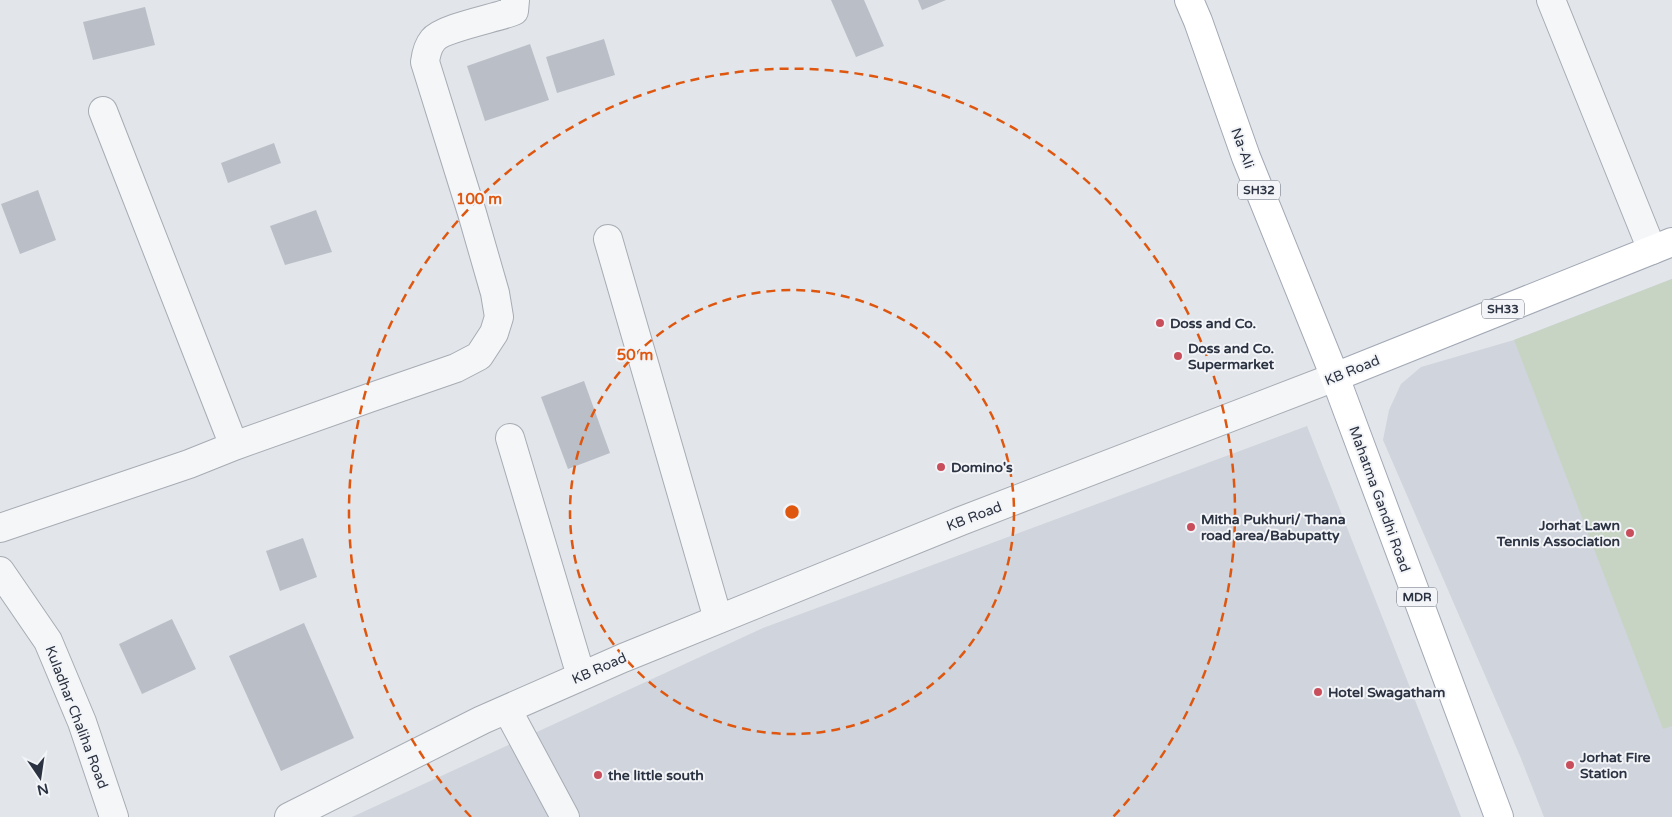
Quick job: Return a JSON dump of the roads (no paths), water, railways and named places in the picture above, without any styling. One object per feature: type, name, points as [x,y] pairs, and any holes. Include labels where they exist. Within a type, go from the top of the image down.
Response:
[{"type":"main road","name":"Na-Ali","points":[[1189,0],[1246,157],[1335,377]]},
{"type":"main road","name":"KB Road","points":[[1335,377],[1662,246]]},
{"type":"main road","name":"Mahatma Gandhi Road","points":[[1335,377],[1499,817]]},
{"type":"street","points":[[0,528],[189,464],[234,446],[456,368],[479,356],[494,334],[499,317],[495,293],[425,62],[426,53],[433,39],[446,31],[514,11],[515,0]]},
{"type":"street","points":[[1552,0],[1662,246]]},
{"type":"street","points":[[102,111],[234,446]]},
{"type":"street","points":[[608,239],[718,620]]},
{"type":"street","name":"KB Road","points":[[289,817],[507,709],[623,658],[961,521],[1335,377]]},
{"type":"street","points":[[510,438],[581,676]]},
{"type":"street","name":"Kuladhar Chaliha Road","points":[[0,571],[48,641],[82,722],[114,817]]},
{"type":"street","points":[[507,709],[565,817]]},
{"type":"place","name":"Doss and Co.","points":[[1160,323]]},
{"type":"place","name":"Doss and Co. Supermarket","points":[[1178,356]]},
{"type":"place","name":"Domino's","points":[[941,467]]},
{"type":"place","name":"Mitha Pukhuri/ Thana road area/Babupatty","points":[[1191,527]]},
{"type":"place","name":"Jorhat Lawn Tennis Association","points":[[1630,533]]},
{"type":"place","name":"Hotel Swagatham","points":[[1318,692]]},
{"type":"place","name":"Jorhat Fire Station","points":[[1570,765]]},
{"type":"place","name":"the little south","points":[[598,775]]}]
